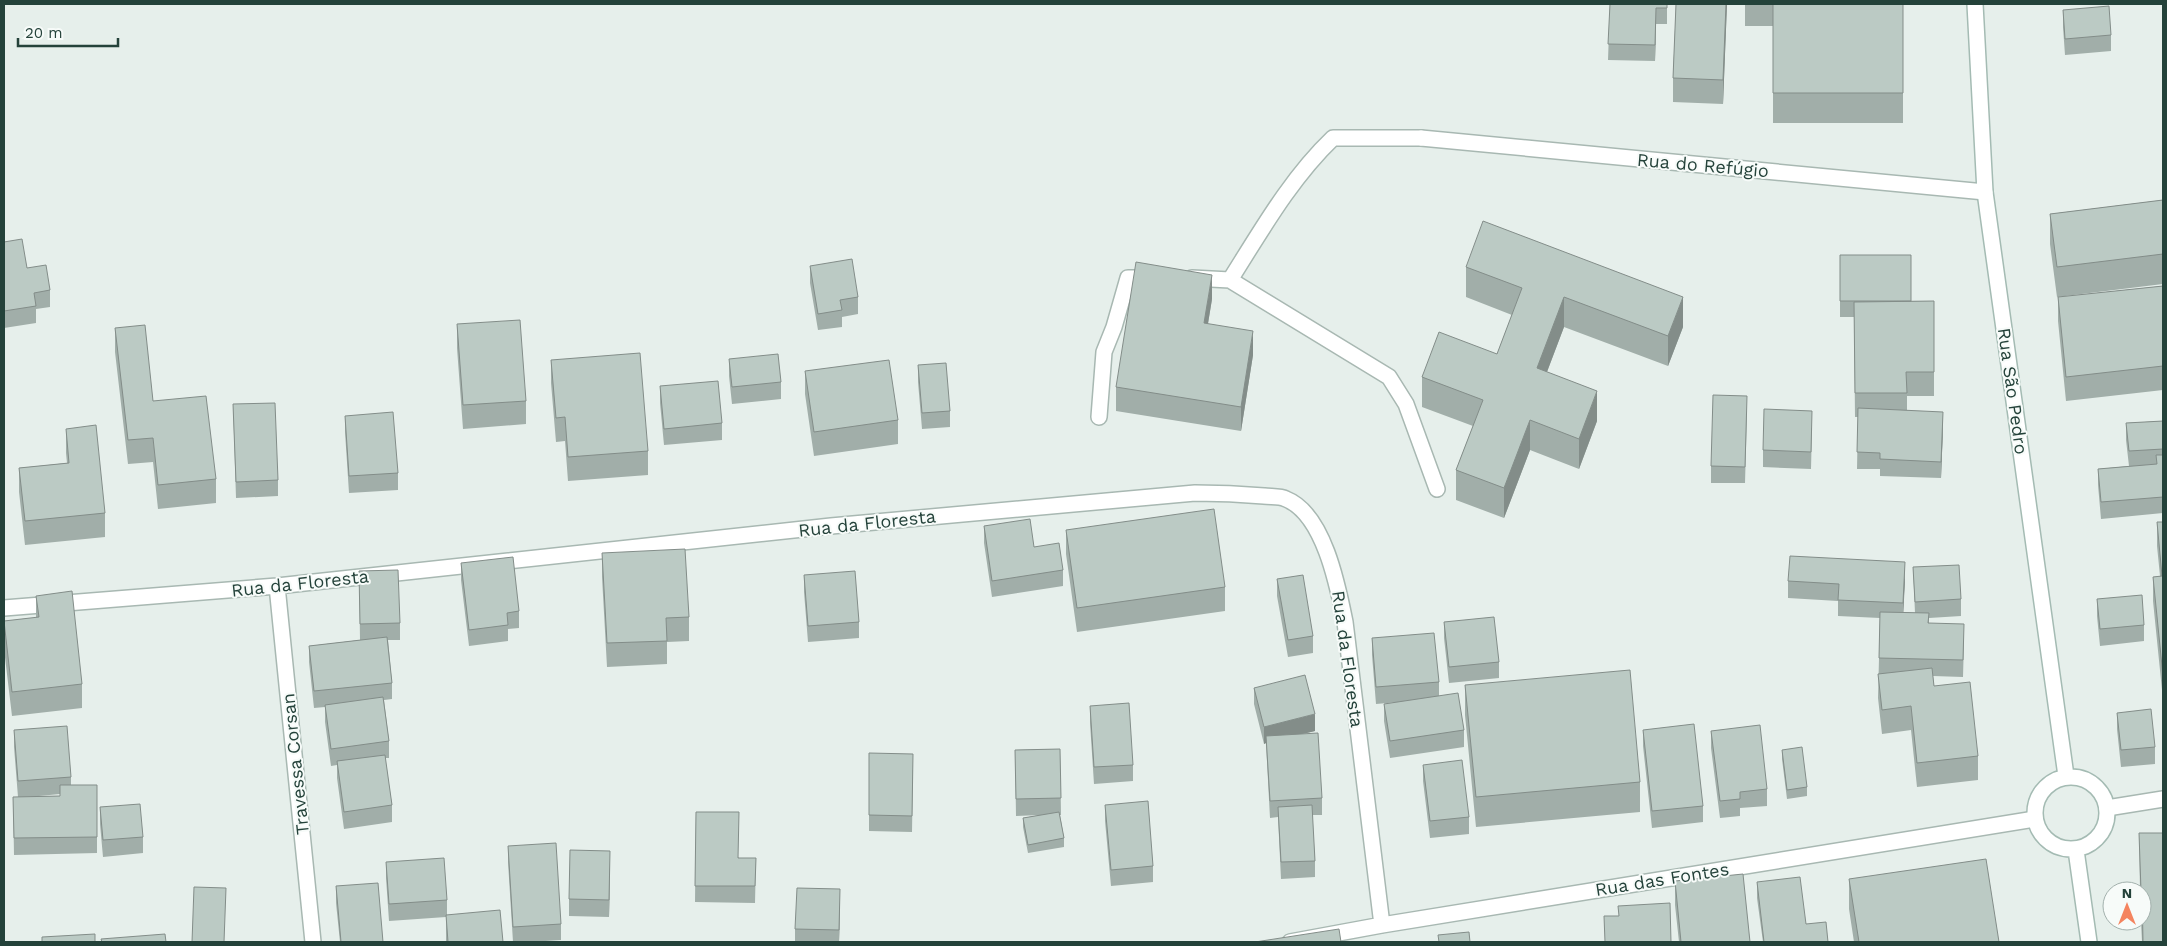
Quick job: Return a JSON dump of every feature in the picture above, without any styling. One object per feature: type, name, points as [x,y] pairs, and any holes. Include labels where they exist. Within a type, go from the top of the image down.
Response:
[{"type":"street","name":"Rua São Pedro","points":[[1975,4],[1985,192],[2066,776]]},
{"type":"street","name":"Rua do Refúgio","points":[[1230,280],[1267,221],[1312,158],[1333,138],[1421,138],[1985,192]]},
{"type":"street","points":[[1099,417],[1104,352],[1114,327],[1128,278],[1230,280],[1389,377],[1406,404],[1437,489]]},
{"type":"street","name":"Rua da Floresta","points":[[4,608],[277,586],[831,526],[1195,493],[1234,493],[1285,498],[1301,507],[1311,520],[1338,582],[1345,622],[1382,925]]},
{"type":"street","name":"Travessa Corsan","points":[[277,586],[313,942]]},
{"type":"street","points":[[2066,776],[2088,781],[2097,788],[2107,808],[2107,819],[2103,830],[2096,839],[2076,850],[2054,845],[2045,838],[2035,818],[2035,807],[2039,796],[2050,784],[2066,776]]},
{"type":"street","points":[[2107,808],[2163,799]]},
{"type":"street","name":"Rua das Fontes","points":[[1290,942],[1382,925],[2035,818]]},
{"type":"street","points":[[2076,850],[2088,942]]},
{"type":"building","points":[[1610,4],[1667,4],[1667,8],[1656,8],[1655,45],[1608,44]]},
{"type":"building","points":[[1676,4],[1726,4],[1723,80],[1673,78]]},
{"type":"building","points":[[1773,4],[1903,4],[1903,93],[1773,93]]},
{"type":"building","points":[[2109,6],[2111,35],[2065,39],[2063,10]]},
{"type":"building","points":[[2163,200],[2163,254],[2057,267],[2050,214]]},
{"type":"building","points":[[1483,221],[1683,297],[1668,336],[1564,297],[1537,368],[1597,391],[1579,439],[1530,420],[1504,488],[1456,470],[1483,400],[1422,377],[1439,332],[1497,354],[1522,288],[1466,267]]},
{"type":"building","points":[[22,239],[27,268],[46,265],[50,290],[34,293],[36,306],[4,311],[4,242]]},
{"type":"building","points":[[1840,255],[1911,255],[1911,301],[1840,301]]},
{"type":"building","points":[[852,259],[858,297],[840,300],[842,310],[818,314],[810,266]]},
{"type":"building","points":[[1136,262],[1212,275],[1204,323],[1253,331],[1241,407],[1116,387]]},
{"type":"building","points":[[2163,286],[2163,366],[2066,377],[2058,297]]},
{"type":"building","points":[[1934,301],[1934,372],[1906,372],[1907,393],[1855,393],[1854,302]]},
{"type":"building","points":[[520,320],[526,401],[463,405],[457,324]]},
{"type":"building","points":[[145,325],[153,401],[206,396],[216,479],[158,485],[153,438],[128,440],[115,328]]},
{"type":"building","points":[[640,353],[648,451],[568,457],[565,417],[556,418],[551,360]]},
{"type":"building","points":[[778,354],[781,382],[732,387],[729,359]]},
{"type":"building","points":[[889,360],[898,420],[814,432],[805,371]]},
{"type":"building","points":[[946,363],[950,411],[922,413],[918,365]]},
{"type":"building","points":[[718,381],[722,423],[664,429],[660,386]]},
{"type":"building","points":[[1713,395],[1747,396],[1745,467],[1711,466]]},
{"type":"building","points":[[275,403],[278,480],[236,482],[233,404]]},
{"type":"building","points":[[1858,408],[1943,412],[1941,462],[1880,459],[1880,453],[1857,452]]},
{"type":"building","points":[[1764,409],[1812,411],[1811,452],[1763,450]]},
{"type":"building","points":[[393,412],[398,473],[349,476],[345,416]]},
{"type":"building","points":[[2163,421],[2163,449],[2129,451],[2126,423]]},
{"type":"building","points":[[96,425],[105,513],[25,521],[19,468],[69,463],[66,429]]},
{"type":"building","points":[[2156,455],[2163,455],[2163,497],[2101,502],[2098,469],[2157,464]]},
{"type":"building","points":[[1214,509],[1225,587],[1077,608],[1066,530]]},
{"type":"building","points":[[1030,519],[1034,547],[1059,543],[1063,570],[992,581],[984,526]]},
{"type":"building","points":[[2157,522],[2163,522],[2163,676],[2153,577],[2162,576]]},
{"type":"building","points":[[685,549],[689,617],[666,618],[667,641],[607,643],[602,553]]},
{"type":"building","points":[[1790,556],[1905,562],[1903,603],[1838,600],[1839,584],[1788,581]]},
{"type":"building","points":[[513,557],[519,611],[507,613],[508,625],[469,630],[461,563]]},
{"type":"building","points":[[1959,565],[1961,599],[1915,602],[1913,567]]},
{"type":"building","points":[[398,570],[400,623],[360,624],[359,571]]},
{"type":"building","points":[[855,571],[859,622],[808,626],[804,575]]},
{"type":"building","points":[[1303,575],[1313,636],[1288,640],[1277,579]]},
{"type":"building","points":[[72,591],[82,684],[12,692],[4,621],[39,617],[36,596]]},
{"type":"building","points":[[2142,595],[2144,625],[2100,629],[2097,599]]},
{"type":"building","points":[[1880,612],[1929,613],[1928,623],[1964,624],[1963,660],[1879,658]]},
{"type":"building","points":[[1494,617],[1499,662],[1449,667],[1444,622]]},
{"type":"building","points":[[1434,633],[1439,682],[1376,687],[1372,638]]},
{"type":"building","points":[[387,637],[392,683],[314,691],[309,646]]},
{"type":"building","points":[[1932,668],[1934,686],[1970,682],[1978,756],[1917,763],[1911,706],[1882,710],[1878,674]]},
{"type":"building","points":[[1630,670],[1640,782],[1476,797],[1465,685]]},
{"type":"building","points":[[1305,675],[1315,714],[1264,727],[1254,688]]},
{"type":"building","points":[[1458,693],[1464,730],[1390,741],[1384,704]]},
{"type":"building","points":[[383,697],[389,741],[331,749],[325,705]]},
{"type":"building","points":[[1129,703],[1133,765],[1094,767],[1090,706]]},
{"type":"building","points":[[2151,709],[2155,747],[2121,750],[2117,713]]},
{"type":"building","points":[[1694,724],[1703,806],[1652,811],[1643,730]]},
{"type":"building","points":[[1760,725],[1767,789],[1740,792],[1740,799],[1720,801],[1711,731]]},
{"type":"building","points":[[67,726],[71,777],[18,781],[14,730]]},
{"type":"building","points":[[1318,733],[1322,798],[1270,801],[1266,736]]},
{"type":"building","points":[[1802,747],[1807,787],[1787,790],[1782,750]]},
{"type":"building","points":[[1060,749],[1061,798],[1016,799],[1015,750]]},
{"type":"building","points":[[869,753],[913,754],[912,816],[869,815]]},
{"type":"building","points":[[385,755],[392,805],[344,812],[337,761]]},
{"type":"building","points":[[1462,760],[1469,817],[1430,821],[1423,765]]},
{"type":"building","points":[[60,785],[97,785],[97,837],[14,838],[13,797],[60,796]]},
{"type":"building","points":[[1148,801],[1153,866],[1111,870],[1105,805]]},
{"type":"building","points":[[140,804],[143,837],[103,840],[100,807]]},
{"type":"building","points":[[1312,805],[1315,861],[1281,862],[1278,807]]},
{"type":"building","points":[[696,812],[739,812],[738,858],[756,858],[755,886],[695,886]]},
{"type":"building","points":[[1059,812],[1064,838],[1028,845],[1023,818]]},
{"type":"building","points":[[2139,833],[2163,833],[2163,942],[2143,942],[2143,931],[2152,931],[2152,881],[2141,881]]},
{"type":"building","points":[[556,843],[561,924],[513,927],[508,846]]},
{"type":"building","points":[[570,850],[610,851],[609,900],[569,899]]},
{"type":"building","points":[[444,858],[447,900],[389,904],[386,862]]},
{"type":"building","points":[[1986,859],[1999,942],[1859,942],[1849,879]]},
{"type":"building","points":[[1743,874],[1750,942],[1681,942],[1675,881]]},
{"type":"building","points":[[1800,877],[1806,924],[1826,922],[1828,942],[1764,942],[1757,882]]},
{"type":"building","points":[[378,883],[383,942],[341,942],[336,886]]},
{"type":"building","points":[[194,887],[226,888],[224,942],[192,942]]},
{"type":"building","points":[[797,888],[840,889],[839,930],[795,929]]},
{"type":"building","points":[[1670,903],[1671,942],[1605,942],[1604,916],[1619,916],[1618,906]]},
{"type":"building","points":[[500,910],[503,942],[448,942],[446,915]]},
{"type":"building","points":[[1339,929],[1341,942],[1255,942]]},
{"type":"building","points":[[1469,932],[1470,942],[1439,942],[1438,935]]},
{"type":"building","points":[[95,934],[95,942],[42,942],[42,937]]},
{"type":"building","points":[[165,934],[166,942],[102,942],[101,939]]}]
